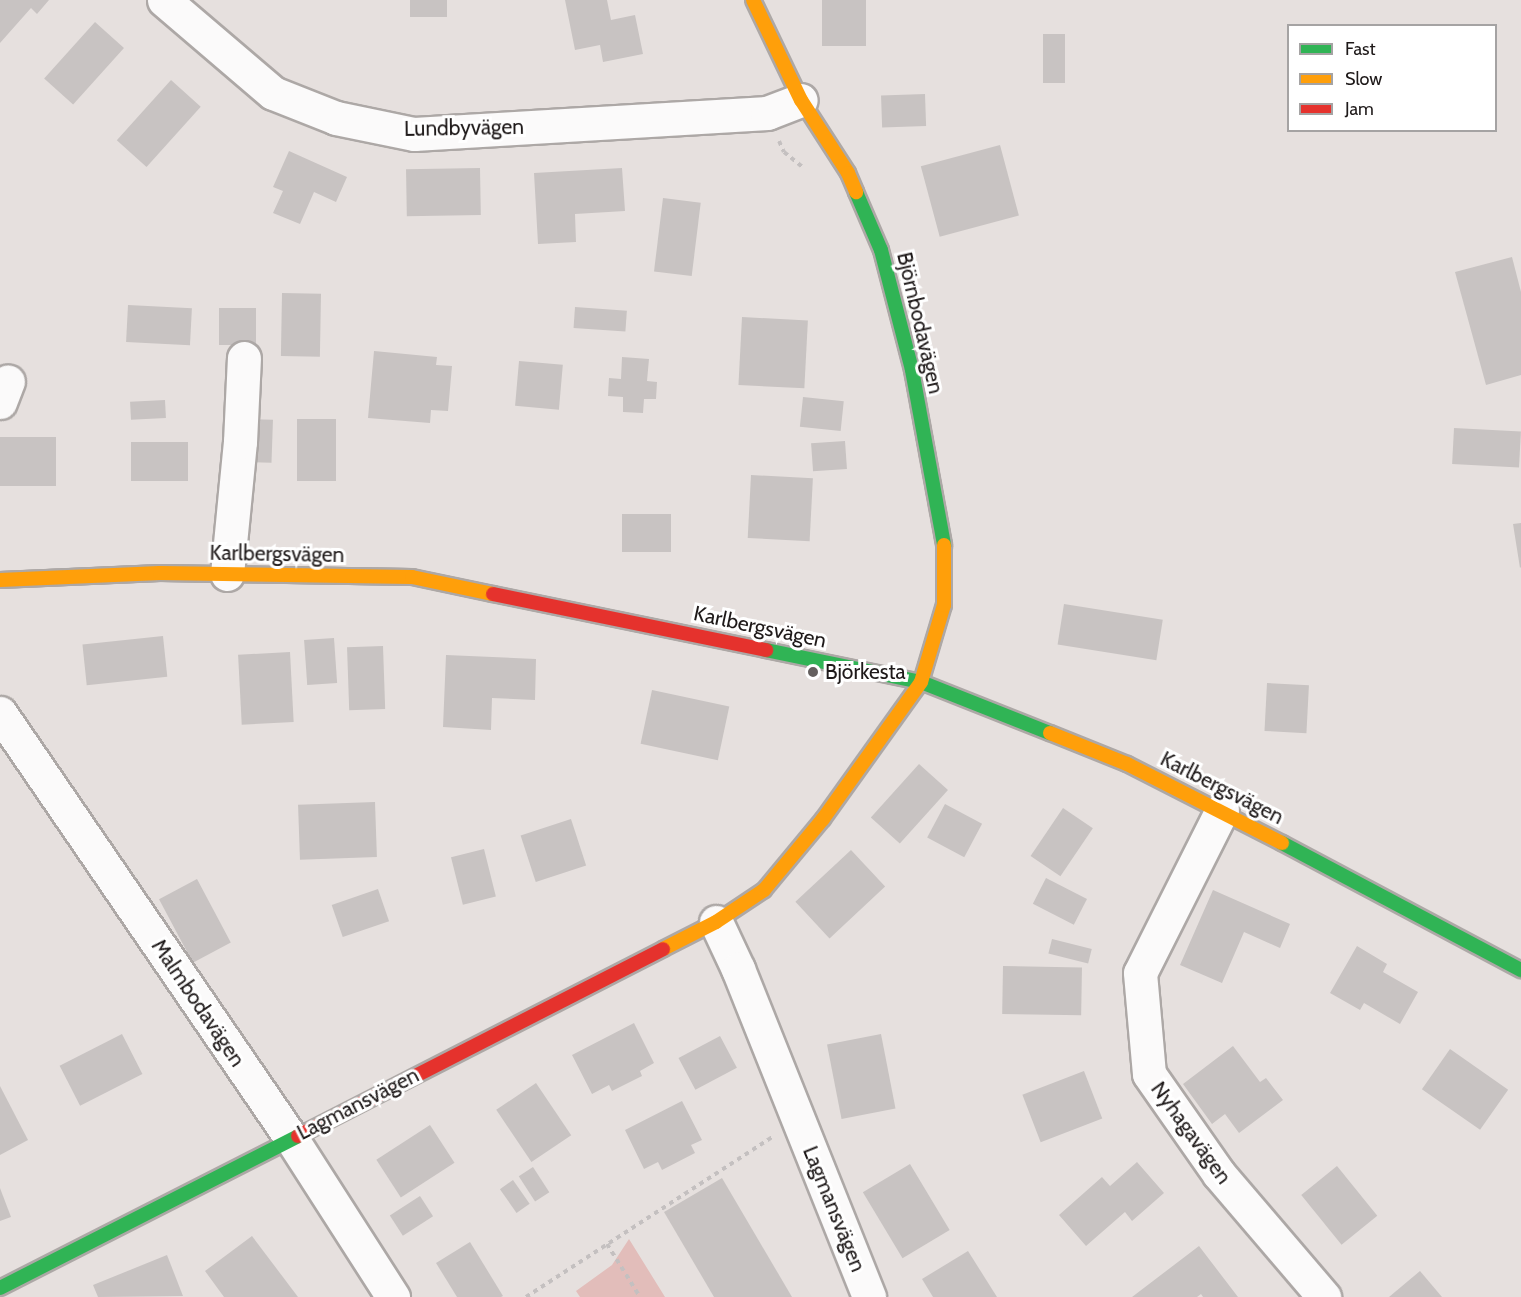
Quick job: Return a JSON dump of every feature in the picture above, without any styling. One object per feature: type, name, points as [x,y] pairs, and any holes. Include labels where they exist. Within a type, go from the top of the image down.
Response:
[{"type":"street","name":"Lundbyvägen","points":[[164,0],[273,93],[336,118],[414,134],[767,113],[801,100]]},
{"type":"street","name":"Björnbodavägen","points":[[753,0],[801,100],[848,173],[881,250],[912,370],[944,545],[944,605],[921,682]]},
{"type":"street","points":[[227,574],[240,442],[244,358]]},
{"type":"street","name":"Karlbergsvägen","points":[[0,580],[160,573],[412,577],[921,682],[1127,764],[1222,810],[1377,891],[1521,970]]},
{"type":"street","name":"Lagmansvägen","points":[[0,1288],[716,922],[764,890],[823,819],[921,682]]},
{"type":"street","name":"Malmbodavägen","points":[[0,713],[291,1138],[393,1297]]},
{"type":"street","name":"Nyhagavägen","points":[[1222,810],[1140,973],[1149,1074],[1219,1174],[1324,1297]]},
{"type":"street","name":"Lagmansvägen","points":[[716,922],[738,969],[869,1297]]},
{"type":"path","points":[[767,113],[784,152],[810,172]]},
{"type":"path","points":[[526,1297],[780,1132],[800,1126]]},
{"type":"path","points":[[607,1244],[640,1297]]},
{"type":"shaded area","points":[[629,1239],[665,1297],[580,1297],[576,1291],[612,1265]]},
{"type":"building","points":[[0,0],[49,0],[37,14],[31,8],[0,43]]},
{"type":"building","points":[[410,0],[447,0],[447,17],[410,17]]},
{"type":"building","points":[[565,0],[607,0],[611,20],[635,15],[643,54],[603,62],[600,45],[575,50]]},
{"type":"building","points":[[822,0],[866,0],[866,46],[822,46]]},
{"type":"building","points":[[95,22],[124,48],[73,105],[44,78]]},
{"type":"building","points":[[1043,34],[1065,34],[1065,83],[1043,83]]},
{"type":"building","points":[[171,80],[201,107],[147,167],[117,140]]},
{"type":"building","points":[[925,94],[926,126],[882,128],[881,96]]},
{"type":"building","points":[[1000,145],[1019,216],[940,237],[921,166]]},
{"type":"building","points":[[289,151],[347,177],[336,202],[314,192],[300,224],[273,213],[283,191],[273,187]]},
{"type":"building","points":[[480,168],[481,215],[407,216],[406,169]]},
{"type":"building","points":[[622,168],[625,211],[575,214],[576,242],[538,244],[534,173]]},
{"type":"building","points":[[663,198],[701,203],[692,276],[654,271]]},
{"type":"building","points":[[1512,257],[1521,292],[1521,375],[1486,385],[1455,272]]},
{"type":"building","points":[[282,293],[321,294],[320,357],[281,356]]},
{"type":"building","points":[[128,305],[192,308],[190,345],[126,342]]},
{"type":"building","points":[[575,307],[627,311],[625,332],[574,328]]},
{"type":"building","points":[[219,308],[256,308],[256,345],[219,345]]},
{"type":"building","points":[[742,317],[808,320],[804,388],[738,385]]},
{"type":"building","points":[[374,351],[437,357],[436,365],[452,366],[448,411],[431,410],[430,423],[368,418]]},
{"type":"building","points":[[622,357],[649,359],[647,381],[657,382],[656,399],[644,399],[643,413],[623,412],[623,397],[608,396],[609,378],[621,379]]},
{"type":"building","points":[[519,361],[563,365],[559,410],[515,406]]},
{"type":"building","points":[[803,397],[844,401],[841,431],[800,427]]},
{"type":"building","points":[[165,400],[166,418],[131,420],[130,402]]},
{"type":"building","points":[[249,419],[273,420],[271,463],[247,462]]},
{"type":"building","points":[[297,419],[336,419],[336,481],[297,481]]},
{"type":"building","points":[[1454,428],[1521,432],[1519,467],[1452,464]]},
{"type":"building","points":[[0,437],[56,437],[56,486],[0,486]]},
{"type":"building","points":[[845,441],[847,469],[813,471],[811,443]]},
{"type":"building","points":[[131,442],[188,442],[188,481],[131,481]]},
{"type":"building","points":[[751,475],[813,478],[810,541],[748,538]]},
{"type":"building","points":[[622,514],[671,514],[671,552],[622,552]]},
{"type":"building","points":[[1521,523],[1521,567],[1520,568],[1513,524]]},
{"type":"building","points":[[1064,604],[1163,620],[1156,660],[1058,644]]},
{"type":"building","points":[[163,636],[167,677],[87,685],[82,644]]},
{"type":"building","points":[[334,638],[337,683],[307,685],[304,640]]},
{"type":"building","points":[[383,646],[385,709],[349,710],[347,647]]},
{"type":"building","points":[[290,652],[294,722],[242,725],[238,655]]},
{"type":"building","points":[[446,655],[536,659],[535,700],[492,698],[491,730],[443,727]]},
{"type":"building","points":[[1267,683],[1309,685],[1306,733],[1264,731]]},
{"type":"building","points":[[652,690],[729,706],[718,760],[641,744]]},
{"type":"building","points":[[919,764],[948,790],[900,844],[871,818]]},
{"type":"building","points":[[375,802],[377,857],[300,860],[298,805]]},
{"type":"building","points":[[945,804],[982,824],[964,857],[927,838]]},
{"type":"building","points":[[1063,808],[1093,828],[1060,876],[1031,856]]},
{"type":"building","points":[[571,819],[586,866],[536,882],[521,835]]},
{"type":"building","points":[[484,849],[496,897],[463,905],[451,857]]},
{"type":"building","points":[[851,850],[885,887],[830,938],[795,902]]},
{"type":"building","points":[[1046,878],[1087,899],[1074,925],[1033,904]]},
{"type":"building","points":[[197,879],[231,943],[193,963],[159,899]]},
{"type":"building","points":[[378,889],[389,921],[343,937],[332,905]]},
{"type":"building","points":[[1213,890],[1290,924],[1280,948],[1244,932],[1222,983],[1180,965]]},
{"type":"building","points":[[1052,939],[1092,949],[1088,963],[1048,954]]},
{"type":"building","points":[[1357,946],[1387,964],[1383,972],[1418,992],[1400,1024],[1364,1003],[1360,1010],[1330,993]]},
{"type":"building","points":[[1003,966],[1082,967],[1081,1015],[1002,1014]]},
{"type":"building","points":[[634,1023],[654,1063],[640,1071],[642,1076],[612,1091],[609,1085],[592,1094],[572,1055]]},
{"type":"building","points":[[122,1034],[142,1074],[80,1106],[60,1066]]},
{"type":"building","points":[[881,1034],[896,1109],[842,1119],[827,1044]]},
{"type":"building","points":[[720,1036],[737,1068],[695,1090],[679,1058]]},
{"type":"building","points":[[1233,1046],[1260,1082],[1266,1078],[1283,1100],[1239,1133],[1225,1114],[1212,1124],[1183,1084]]},
{"type":"building","points":[[1450,1049],[1508,1090],[1480,1130],[1422,1089]]},
{"type":"building","points":[[1084,1071],[1102,1119],[1041,1142],[1022,1095]]},
{"type":"building","points":[[536,1083],[571,1135],[531,1162],[496,1110]]},
{"type":"building","points":[[0,1086],[28,1140],[0,1155]]},
{"type":"building","points":[[682,1101],[702,1140],[691,1145],[695,1153],[662,1170],[658,1162],[644,1169],[625,1130]]},
{"type":"building","points":[[430,1125],[455,1163],[401,1198],[376,1160]]},
{"type":"building","points":[[1137,1162],[1164,1193],[1132,1221],[1125,1212],[1086,1246],[1059,1215],[1102,1177],[1110,1186]]},
{"type":"building","points":[[910,1164],[950,1230],[903,1258],[863,1192]]},
{"type":"building","points":[[1337,1166],[1377,1216],[1342,1245],[1301,1195]]},
{"type":"building","points":[[533,1167],[549,1192],[535,1201],[519,1176]]},
{"type":"building","points":[[722,1178],[792,1297],[714,1297],[664,1212]]},
{"type":"building","points":[[513,1180],[530,1204],[517,1213],[500,1189]]},
{"type":"building","points":[[0,1188],[11,1217],[0,1221]]},
{"type":"building","points":[[420,1196],[433,1216],[403,1236],[390,1216]]},
{"type":"building","points":[[252,1236],[298,1297],[224,1297],[205,1271]]},
{"type":"building","points":[[470,1242],[503,1296],[457,1297],[436,1263]]},
{"type":"building","points":[[1199,1246],[1238,1297],[1203,1297],[1201,1294],[1197,1297],[1132,1297]]},
{"type":"building","points":[[968,1251],[997,1297],[933,1297],[922,1279]]},
{"type":"building","points":[[167,1255],[183,1296],[98,1297],[93,1285]]},
{"type":"building","points":[[1420,1271],[1442,1297],[1389,1297]]},
{"type":"traffic: fast","points":[[856,192],[881,250],[912,370],[944,545]]},
{"type":"traffic: fast","points":[[766,650],[921,682],[1050,733]]},
{"type":"traffic: fast","points":[[1282,843],[1521,970]]},
{"type":"traffic: fast","points":[[0,1288],[298,1136]]},
{"type":"traffic: slow","points":[[753,0],[801,100],[848,173],[856,192]]},
{"type":"traffic: slow","points":[[663,949],[716,922],[764,890],[823,819],[921,682],[944,605],[944,545]]},
{"type":"traffic: slow","points":[[0,580],[160,573],[412,577],[493,594]]},
{"type":"traffic: slow","points":[[1050,733],[1127,764],[1282,843]]},
{"type":"traffic: jam","points":[[493,594],[766,650]]},
{"type":"traffic: jam","points":[[298,1136],[663,949]]},
{"type":"place","name":"Björkesta","points":[[813,672]]}]
